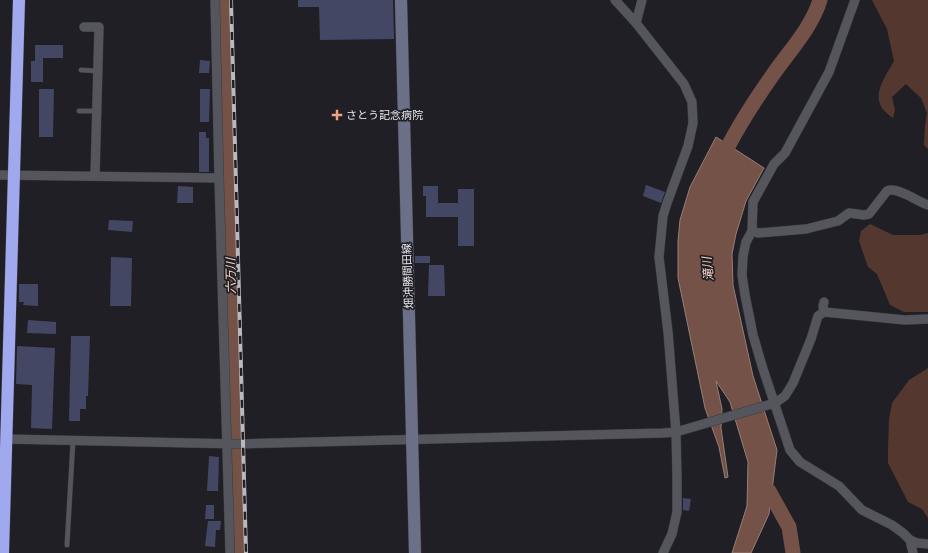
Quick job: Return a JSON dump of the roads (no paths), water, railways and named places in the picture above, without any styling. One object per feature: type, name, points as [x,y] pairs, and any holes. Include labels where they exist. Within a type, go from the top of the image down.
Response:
[{"type":"highway","points":[[3,553],[3,439],[14,175],[19,0]]},
{"type":"main road","name":"畑沖勝間田線","points":[[401,0],[415,553]]},
{"type":"street","points":[[216,0],[219,178],[230,553]]},
{"type":"street","points":[[615,0],[636,23],[684,84],[692,102],[694,123],[688,146],[663,216],[658,257],[668,332],[676,432],[677,512],[672,534],[663,553]]},
{"type":"street","points":[[636,23],[642,0]]},
{"type":"street","points":[[855,0],[829,72],[785,153],[774,164],[753,202],[752,231],[746,242],[743,256],[742,275],[755,342],[790,450],[800,462],[839,486],[862,510],[892,525],[910,540],[917,543],[928,544]]},
{"type":"street","points":[[84,27],[99,27],[95,176]]},
{"type":"street","points":[[0,175],[219,178]]},
{"type":"street","points":[[752,231],[758,233],[806,229],[838,221],[849,213],[864,215],[869,214],[887,191],[890,190],[897,191],[928,204]]},
{"type":"street","points":[[824,302],[824,312]]},
{"type":"street","points":[[3,439],[239,444],[676,432],[775,403],[785,396],[793,383],[812,339],[818,316],[824,312],[905,320],[928,319]]},
{"type":"street","points":[[910,540],[913,553]]},
{"type":"lane","points":[[81,70],[98,71]]},
{"type":"lane","points":[[79,111],[97,111]]},
{"type":"lane","points":[[67,545],[73,441]]},
{"type":"water","points":[[716,137],[764,168],[746,201],[736,234],[732,254],[733,285],[753,376],[777,450],[769,514],[751,553],[732,553],[747,506],[748,462],[730,402],[716,381],[722,409],[721,428],[728,477],[725,478],[719,447],[705,408],[678,278],[678,241],[680,220],[690,187]]},
{"type":"waterway","name":"六万川","points":[[224,0],[238,553]]},
{"type":"waterway","name":"滝川","points":[[720,163],[731,140],[751,107],[811,21],[820,0]]},
{"type":"waterway","points":[[769,491],[789,527],[793,553]]},
{"type":"railway","points":[[231,0],[246,553]]},
{"type":"place","name":"さとう記念病院","points":[[337,115]]}]
